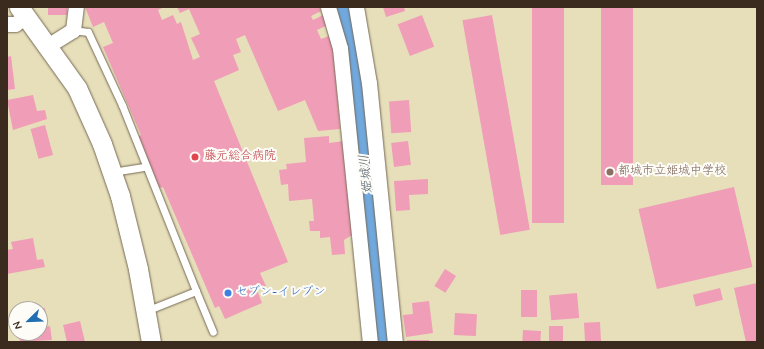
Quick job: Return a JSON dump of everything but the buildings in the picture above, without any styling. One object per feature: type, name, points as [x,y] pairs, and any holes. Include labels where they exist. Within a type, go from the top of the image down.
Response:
[{"type":"street","points":[[49,45],[73,30],[76,7]]},
{"type":"street","points":[[328,7],[340,48],[370,342]]},
{"type":"street","points":[[356,7],[369,84],[395,342]]},
{"type":"street","points":[[7,24],[15,24],[23,12],[49,45],[76,88],[112,172],[138,269],[150,342]]},
{"type":"lane","points":[[73,30],[88,32],[122,105],[144,167],[214,332]]},
{"type":"lane","points":[[112,172],[144,167]]},
{"type":"lane","points":[[145,312],[196,291]]},
{"type":"waterway","name":"姫城川","points":[[344,7],[351,36],[367,173],[382,342]]},
{"type":"place","name":"藤元総合病院","points":[[195,157]]},
{"type":"place","name":"都城市立姫城中学校","points":[[610,172]]},
{"type":"place","name":"セブン-イレブン","points":[[228,293]]}]
